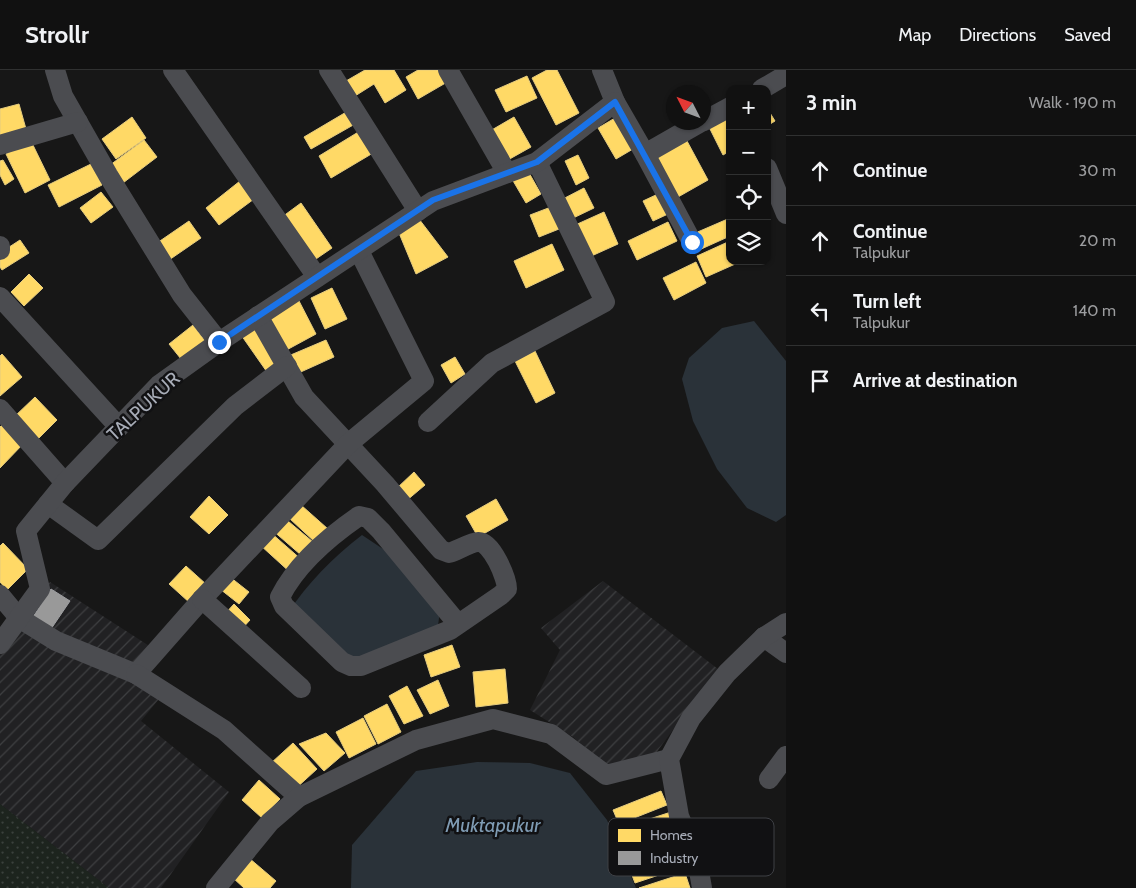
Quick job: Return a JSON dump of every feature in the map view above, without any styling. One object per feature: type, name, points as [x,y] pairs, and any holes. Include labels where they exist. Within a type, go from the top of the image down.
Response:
[{"type":"street","points":[[55,70],[63,96],[182,295],[219,342]]},
{"type":"street","points":[[173,70],[317,277]]},
{"type":"street","points":[[329,70],[418,211]]},
{"type":"street","points":[[448,70],[507,173]]},
{"type":"street","points":[[602,70],[615,102],[692,242]]},
{"type":"street","points":[[769,85],[786,75]]},
{"type":"street","name":"TALPUKUR","points":[[0,644],[40,589],[26,531],[65,483],[159,386],[219,342],[359,251],[433,200],[537,162],[615,102]]},
{"type":"street","points":[[711,117],[726,109]]},
{"type":"street","points":[[0,145],[78,122]]},
{"type":"street","points":[[645,154],[688,130]]},
{"type":"street","points":[[428,422],[492,363],[605,302],[537,162]]},
{"type":"street","points":[[770,175],[786,214]]},
{"type":"street","points":[[136,674],[202,599],[348,444],[424,381],[359,251]]},
{"type":"street","points":[[0,297],[119,427]]},
{"type":"street","points":[[258,316],[304,398],[348,444],[441,550],[449,553],[476,541],[482,542],[492,552],[507,580],[507,590],[450,630],[360,666],[351,666],[342,662],[284,606],[280,597],[285,588],[307,562],[359,516],[368,518],[381,531],[458,624]]},
{"type":"street","points":[[48,504],[98,540],[235,406],[287,366]]},
{"type":"street","points":[[0,410],[65,483]]},
{"type":"street","points":[[0,595],[19,618],[56,641],[136,674],[224,730],[299,797]]},
{"type":"street","points":[[202,599],[301,688]]},
{"type":"street","points":[[680,818],[669,759],[691,718],[727,673],[764,637],[786,623]]},
{"type":"street","points":[[764,637],[786,653]]},
{"type":"street","points":[[216,888],[270,822],[299,797],[416,740],[493,719],[551,734],[606,775],[669,759]]},
{"type":"street","points":[[769,779],[786,756]]},
{"type":"shaded area","points":[[603,581],[718,669],[653,757],[607,767],[573,737],[530,710],[560,650],[541,628]]},
{"type":"shaded area","points":[[50,582],[154,649],[129,676],[159,699],[141,721],[229,792],[161,888],[109,888],[0,804],[0,654]]},
{"type":"shaded area","points":[[0,804],[109,888],[0,888]]},
{"type":"water","points":[[754,321],[786,361],[786,515],[776,522],[747,508],[717,469],[693,421],[682,379],[689,358],[722,328]]},
{"type":"water","points":[[362,535],[392,555],[440,610],[437,634],[339,666],[287,614],[321,571]]},
{"type":"water","name":"Muktapukur","points":[[477,762],[530,763],[570,773],[608,822],[608,876],[631,876],[636,888],[351,888],[352,845],[416,771]]},
{"type":"building: Homes","points":[[365,70],[394,70],[406,90],[385,103],[374,84],[355,96],[346,81]]},
{"type":"building: Homes","points":[[418,70],[443,70],[449,81],[418,99],[406,77]]},
{"type":"building: Homes","points":[[547,70],[557,70],[579,113],[556,125],[532,78]]},
{"type":"building: Homes","points":[[527,76],[537,98],[506,112],[495,90]]},
{"type":"building: Homes","points":[[19,104],[26,129],[0,137],[0,109]]},
{"type":"building: Homes","points":[[348,111],[355,124],[311,149],[304,137]]},
{"type":"building: Homes","points":[[771,114],[775,121],[771,124]]},
{"type":"building: Homes","points":[[132,117],[146,138],[116,159],[102,139]]},
{"type":"building: Homes","points":[[514,117],[531,147],[506,161],[490,131]]},
{"type":"building: Homes","points":[[615,118],[633,149],[616,159],[598,128]]},
{"type":"building: Homes","points":[[726,119],[726,153],[723,155],[710,130],[711,126]]},
{"type":"building: Homes","points":[[360,131],[373,153],[331,178],[319,156]]},
{"type":"building: Homes","points":[[144,140],[157,157],[119,186],[106,168]]},
{"type":"building: Homes","points":[[31,141],[50,180],[25,193],[6,154]]},
{"type":"building: Homes","points":[[687,141],[708,180],[678,197],[656,158]]},
{"type":"building: Homes","points":[[578,155],[589,178],[576,185],[565,161]]},
{"type":"building: Homes","points":[[3,160],[14,179],[5,185],[0,175],[0,161]]},
{"type":"building: Homes","points":[[91,164],[102,185],[59,207],[48,185]]},
{"type":"building: Homes","points":[[528,171],[541,194],[526,203],[512,179]]},
{"type":"building: Homes","points":[[240,181],[254,199],[219,225],[206,208]]},
{"type":"building: Homes","points":[[584,188],[594,208],[569,220],[559,201]]},
{"type":"building: Homes","points":[[101,192],[113,207],[91,223],[80,208]]},
{"type":"building: Homes","points":[[658,194],[668,214],[653,221],[643,201]]},
{"type":"building: Homes","points":[[301,203],[332,248],[313,261],[282,217]]},
{"type":"building: Homes","points":[[551,207],[559,229],[539,237],[530,215]]},
{"type":"building: Homes","points":[[604,212],[618,244],[587,258],[573,226]]},
{"type":"building: Homes","points":[[419,219],[448,257],[416,274],[399,233]]},
{"type":"building: Homes","points":[[726,220],[726,238],[699,250],[693,234]]},
{"type":"building: Homes","points":[[189,221],[201,238],[169,260],[157,243]]},
{"type":"building: Homes","points":[[668,222],[677,241],[637,260],[628,241]]},
{"type":"building: Homes","points":[[20,240],[29,253],[2,270],[0,267],[0,253]]},
{"type":"building: Homes","points":[[726,243],[726,265],[733,265],[706,277],[697,256]]},
{"type":"building: Homes","points":[[552,244],[564,270],[526,288],[514,261]]},
{"type":"building: Homes","points":[[696,262],[706,283],[674,300],[663,278]]},
{"type":"building: Homes","points":[[29,274],[43,288],[24,306],[11,292]]},
{"type":"building: Homes","points":[[332,288],[347,319],[325,329],[311,298]]},
{"type":"building: Homes","points":[[298,299],[316,334],[281,353],[262,318]]},
{"type":"building: Homes","points":[[253,322],[281,362],[267,372],[239,332]]},
{"type":"building: Homes","points":[[193,325],[208,345],[185,364],[169,344]]},
{"type":"building: Homes","points":[[326,340],[334,357],[294,375],[286,357]]},
{"type":"building: Homes","points":[[535,351],[555,393],[536,403],[515,361]]},
{"type":"building: Homes","points":[[2,354],[22,377],[0,396],[0,356]]},
{"type":"building: Homes","points":[[455,357],[465,374],[451,383],[441,365]]},
{"type":"building: Homes","points":[[35,397],[57,420],[36,441],[13,418]]},
{"type":"building: Homes","points":[[4,423],[24,443],[0,468],[0,427]]},
{"type":"building: Homes","points":[[414,472],[425,485],[406,501],[396,489]]},
{"type":"building: Homes","points":[[209,496],[228,515],[209,534],[190,517]]},
{"type":"building: Homes","points":[[496,499],[508,520],[478,537],[466,516]]},
{"type":"building: Homes","points":[[301,505],[328,529],[316,543],[289,518]]},
{"type":"building: Homes","points":[[282,516],[313,542],[301,555],[271,529]]},
{"type":"building: Homes","points":[[270,532],[303,561],[292,574],[259,544]]},
{"type":"building: Homes","points":[[3,543],[28,569],[7,590],[0,582],[0,546]]},
{"type":"building: Homes","points":[[186,566],[207,585],[190,603],[169,584]]},
{"type":"building: Homes","points":[[230,577],[249,592],[239,604],[220,589]]},
{"type":"building: Homes","points":[[234,604],[250,620],[240,631],[224,615]]},
{"type":"building: Homes","points":[[452,645],[460,667],[431,677],[424,655]]},
{"type":"building: Homes","points":[[505,669],[508,703],[476,707],[473,672]]},
{"type":"building: Homes","points":[[438,680],[449,706],[430,714],[417,690]]},
{"type":"building: Homes","points":[[407,686],[423,716],[404,724],[389,696]]},
{"type":"building: Homes","points":[[387,704],[401,732],[378,744],[364,716]]},
{"type":"building: Homes","points":[[363,718],[376,744],[349,758],[336,732]]},
{"type":"building: Homes","points":[[326,733],[345,753],[324,771],[299,744]]},
{"type":"building: Homes","points":[[293,743],[317,769],[294,790],[270,764]]},
{"type":"building: Homes","points":[[259,780],[280,799],[262,818],[242,800]]},
{"type":"building: Homes","points":[[661,791],[667,805],[634,818],[616,818],[613,810]]},
{"type":"building: Homes","points":[[671,812],[673,818],[653,818]]},
{"type":"building: Homes","points":[[249,858],[276,881],[270,888],[244,888],[232,877]]},
{"type":"building: Homes","points":[[632,876],[656,876],[635,883]]},
{"type":"building: Homes","points":[[676,876],[686,876],[690,888],[639,888]]},
{"type":"building: Industry","points":[[51,589],[70,601],[51,629],[33,617]]},
{"type":"route","points":[[219,342],[359,251],[433,200],[537,162],[615,102],[692,242]]}]
